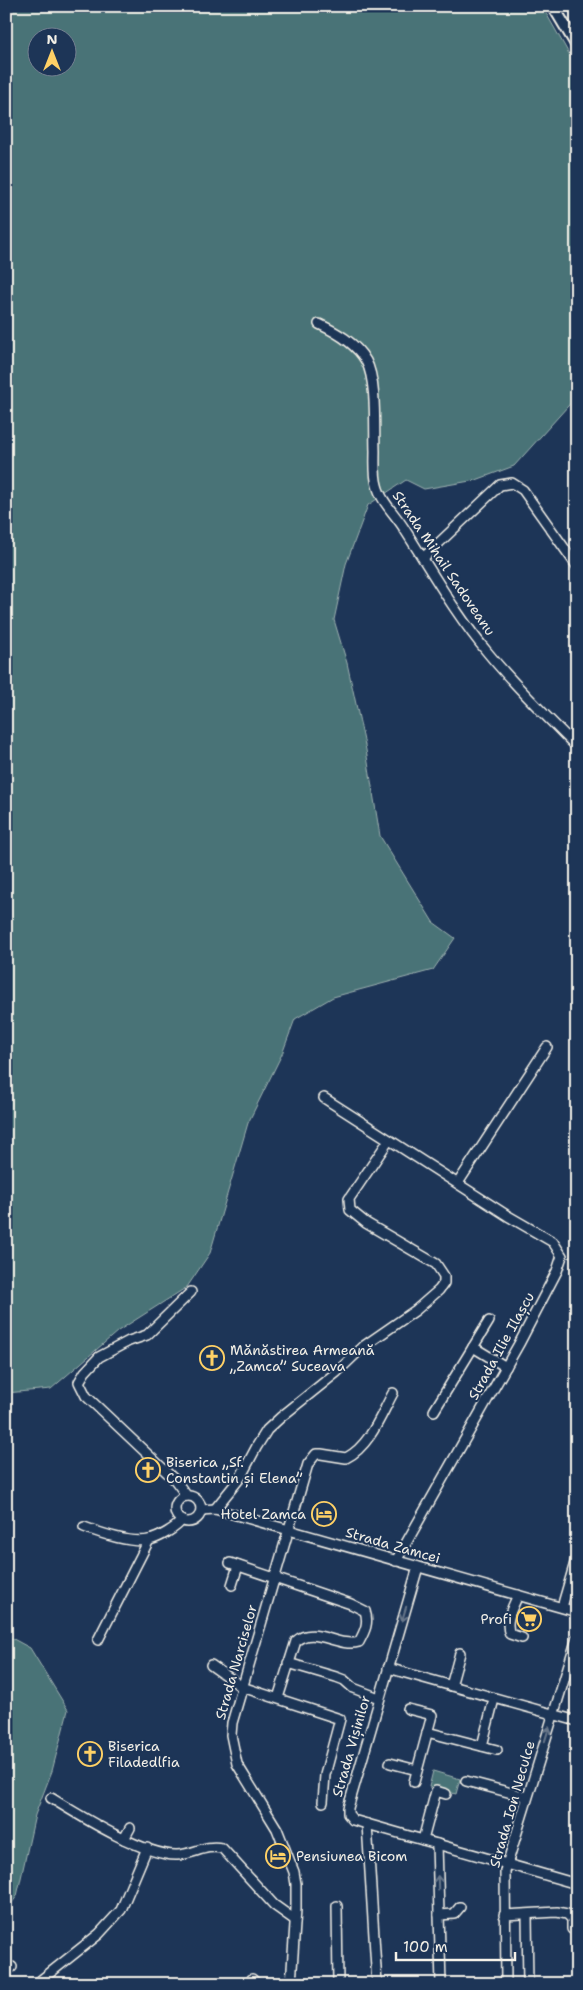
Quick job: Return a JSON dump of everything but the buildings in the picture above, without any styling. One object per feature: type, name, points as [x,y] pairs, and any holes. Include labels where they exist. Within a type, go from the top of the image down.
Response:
[{"type":"street","points":[[553,6],[577,46]]},
{"type":"street","name":"Strada Mihail Sadoveanu","points":[[319,324],[336,332],[348,341],[365,360],[372,381],[377,485],[386,502],[448,599],[488,653],[577,747]]},
{"type":"street","points":[[423,558],[500,486],[512,483],[523,490],[577,566]]},
{"type":"street","points":[[458,1183],[547,1047]]},
{"type":"street","name":"Strada Ilie Ilașcu","points":[[324,1098],[508,1216],[553,1242],[562,1256],[557,1271],[506,1367],[396,1561]]},
{"type":"street","points":[[215,1509],[240,1478],[268,1430],[281,1417],[337,1372],[364,1346],[416,1310],[440,1290],[444,1283],[444,1276],[436,1264],[366,1223],[350,1210],[348,1199],[389,1140]]},
{"type":"street","points":[[187,1496],[176,1480],[86,1396],[79,1382],[85,1372],[99,1357],[130,1341],[147,1335],[191,1292]]},
{"type":"street","points":[[434,1411],[489,1321]]},
{"type":"street","points":[[473,1347],[506,1367]]},
{"type":"street","name":"Strada Narciselor","points":[[291,1984],[296,1884],[290,1860],[277,1829],[237,1764],[232,1747],[232,1723],[310,1460],[316,1454],[346,1458],[358,1451],[365,1443],[393,1393]]},
{"type":"street","points":[[182,1497],[195,1498],[200,1505],[200,1510],[198,1517],[186,1522],[176,1513],[176,1504],[182,1497]]},
{"type":"street","name":"Strada Zamcei","points":[[200,1510],[215,1509],[289,1529],[418,1568],[577,1612]]},
{"type":"street","points":[[84,1527],[131,1540],[149,1540],[172,1530],[182,1520]]},
{"type":"street","points":[[98,1640],[149,1540]]},
{"type":"street","points":[[562,1607],[577,1556]]},
{"type":"street","points":[[232,1584],[234,1565],[359,1607],[364,1611],[367,1619],[365,1632],[359,1642],[350,1644],[311,1635],[302,1635],[296,1641],[278,1698]]},
{"type":"street","name":"Strada Vișinilor","points":[[418,1568],[379,1698],[348,1808],[348,1814],[353,1820],[577,1884]]},
{"type":"street","points":[[518,1595],[508,1621],[508,1628],[510,1634],[522,1638]]},
{"type":"street","name":"Strada Ion Neculce","points":[[506,1984],[504,1883],[506,1864],[577,1638]]},
{"type":"street","points":[[451,1686],[460,1653]]},
{"type":"street","points":[[288,1663],[344,1680],[353,1688],[379,1698]]},
{"type":"street","points":[[211,1665],[242,1687],[340,1719],[325,1775],[323,1802]]},
{"type":"street","points":[[388,1668],[577,1721]]},
{"type":"street","points":[[482,1746],[494,1699]]},
{"type":"street","points":[[408,1708],[432,1715],[414,1782]]},
{"type":"street","points":[[427,1732],[497,1750]]},
{"type":"street","points":[[390,1763],[417,1770]]},
{"type":"street","points":[[466,1781],[527,1797]]},
{"type":"street","points":[[423,1840],[436,1792],[446,1794]]},
{"type":"street","points":[[50,1798],[124,1839],[162,1853],[177,1855],[206,1847],[222,1848],[274,1905],[295,1920]]},
{"type":"street","points":[[367,1824],[377,1984]]},
{"type":"street","points":[[124,1839],[130,1828]]},
{"type":"street","points":[[437,1844],[441,1984]]},
{"type":"street","points":[[41,1980],[99,1934],[121,1910],[147,1848]]},
{"type":"street","points":[[337,1906],[338,1984]]},
{"type":"street","points":[[439,1915],[454,1914],[460,1907]]},
{"type":"street","points":[[504,1915],[557,1912],[567,1914],[572,1919],[572,1929]]},
{"type":"street","points":[[527,1915],[528,1984]]},
{"type":"green space","points":[[6,6],[542,6],[577,68],[577,396],[514,466],[476,480],[424,489],[406,480],[368,505],[346,564],[334,620],[347,663],[366,750],[380,836],[433,922],[455,938],[433,970],[333,997],[295,1019],[282,1054],[248,1123],[210,1253],[187,1287],[118,1331],[51,1389],[6,1393]]},
{"type":"green space","points":[[6,1635],[30,1648],[68,1710],[52,1771],[35,1815],[17,1896],[6,1911]]},
{"type":"green space","points":[[433,1771],[460,1779],[456,1794],[429,1787]]},
{"type":"place","name":"Mănăstirea Armeană „Zamca” Suceava","points":[[212,1358]]},
{"type":"place","name":"Biserica „Sf. Constantin și Elena”","points":[[148,1470]]},
{"type":"place","name":"Hotel Zamca","points":[[324,1514]]},
{"type":"place","name":"Profi","points":[[529,1619]]},
{"type":"place","name":"Biserica Filadedlfia","points":[[90,1754]]},
{"type":"place","name":"Pensiunea Bicom","points":[[278,1856]]}]
